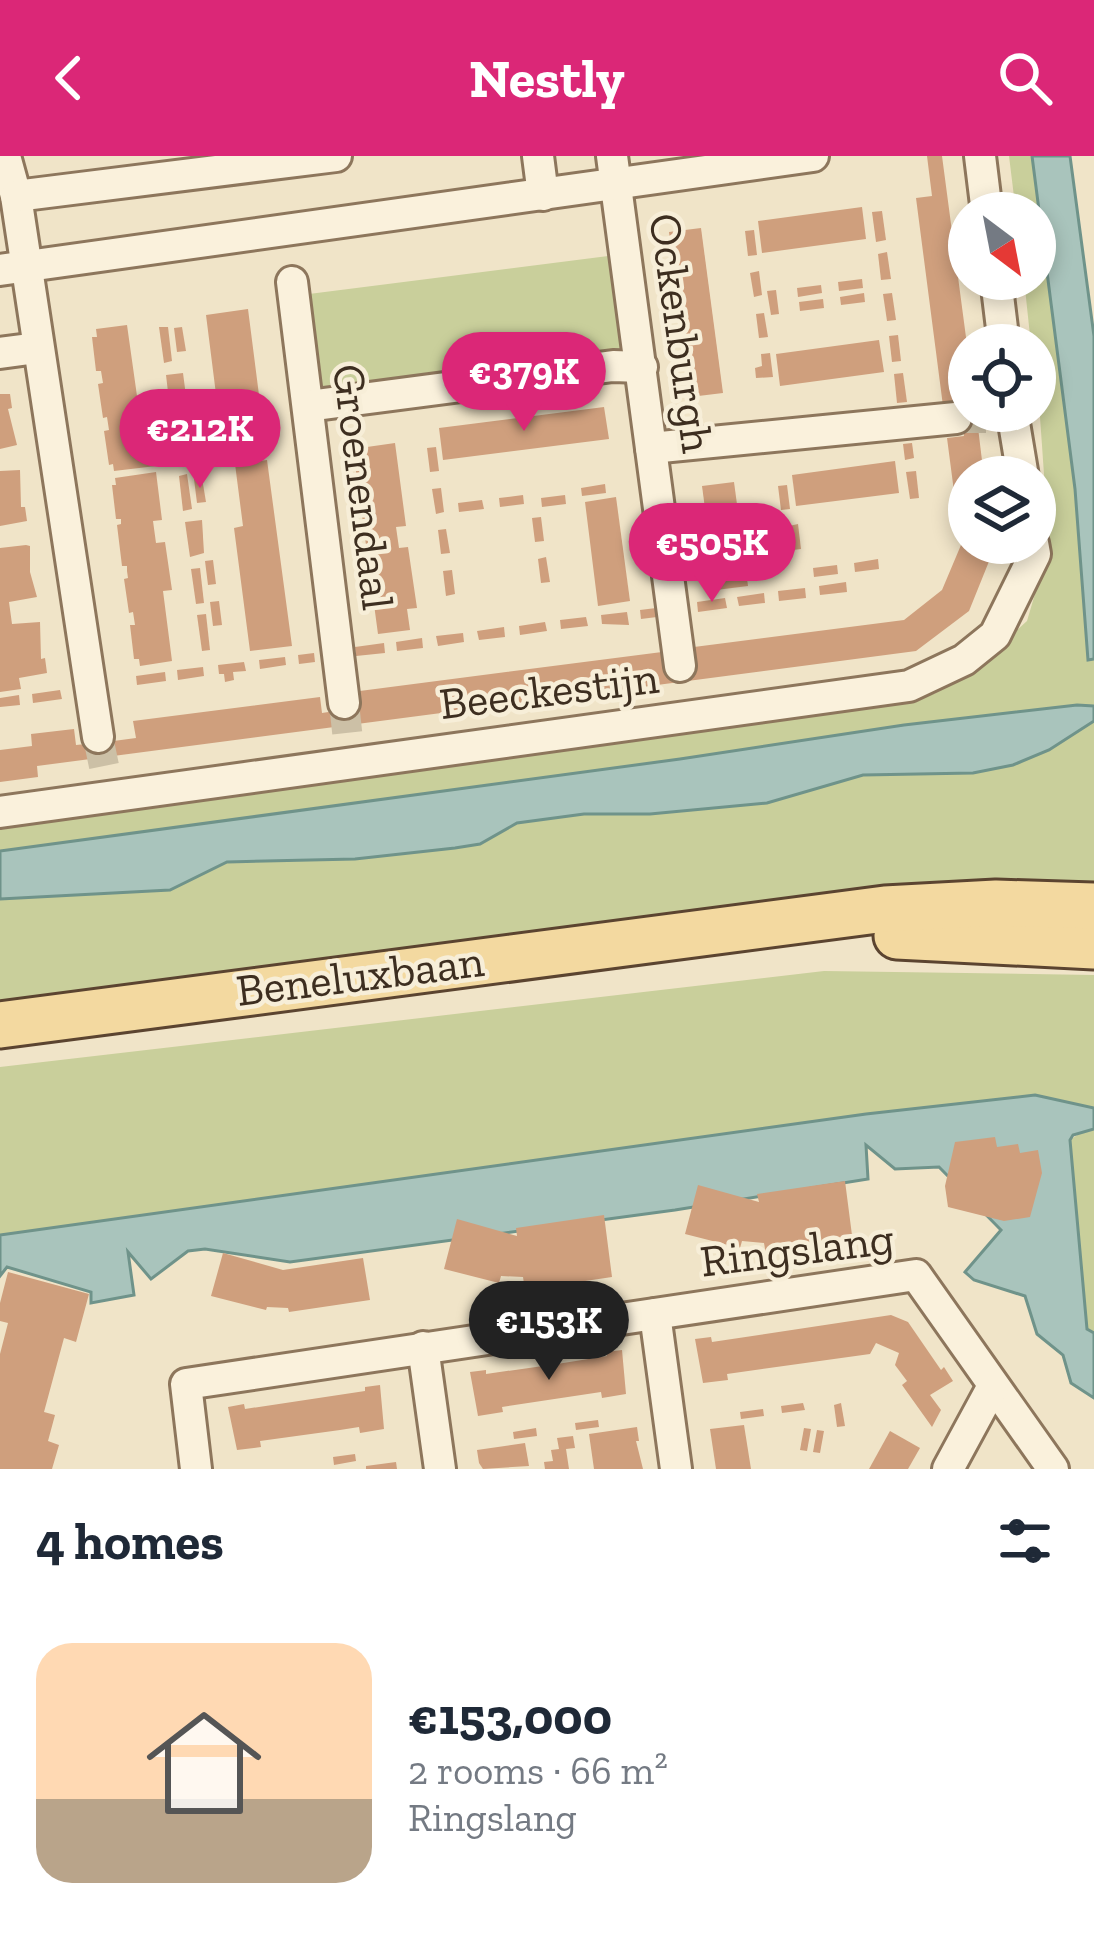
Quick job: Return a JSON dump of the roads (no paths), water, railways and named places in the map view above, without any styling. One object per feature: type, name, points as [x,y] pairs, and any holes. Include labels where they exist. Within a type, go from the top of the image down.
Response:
[{"type":"main road","name":"Beneluxbaan","points":[[0,1025],[885,909],[996,903],[1094,906]]},
{"type":"main road","name":"Beneluxbaan","points":[[722,932],[767,941],[960,937],[1094,946]]},
{"type":"street","points":[[5,156],[16,196],[13,269],[37,348],[103,766]]},
{"type":"street","points":[[16,196],[336,156]]},
{"type":"street","points":[[538,156],[544,195]]},
{"type":"street","points":[[13,269],[544,195],[613,170],[813,156]]},
{"type":"street","points":[[980,156],[984,192]]},
{"type":"street","name":"Ockenburgh","points":[[613,170],[686,718]]},
{"type":"street","name":"Groenendaal","points":[[292,282],[344,703]]},
{"type":"street","points":[[0,353],[37,348]]},
{"type":"street","points":[[308,406],[613,366],[642,368]]},
{"type":"street","points":[[651,448],[948,419]]},
{"type":"street","name":"Beeckestijn","points":[[0,812],[103,766],[350,751],[686,718],[909,686],[964,660],[994,635],[1030,564]]},
{"type":"street","name":"Ringslang","points":[[196,1469],[186,1384],[916,1275],[1053,1469]]},
{"type":"street","points":[[655,1314],[676,1469]]},
{"type":"street","points":[[423,1347],[440,1469]]},
{"type":"street","points":[[948,1469],[993,1386]]},
{"type":"water","points":[[1032,156],[1070,156],[1094,336],[1094,659],[1088,660],[1075,489],[1051,300],[1056,300],[1056,192],[1037,192]]},
{"type":"water","points":[[1094,706],[1094,721],[1049,750],[1013,765],[973,773],[863,775],[767,803],[650,814],[584,814],[517,823],[480,844],[455,848],[355,859],[227,862],[170,890],[0,899],[0,851]]},
{"type":"water","points":[[1035,1095],[1094,1108],[1094,1129],[1070,1140],[1087,1329],[1094,1333],[1094,1398],[1071,1383],[1063,1355],[1037,1334],[1025,1296],[974,1280],[965,1272],[1001,1230],[939,1167],[895,1169],[866,1145],[868,1179],[675,1210],[290,1262],[205,1249],[188,1251],[151,1279],[128,1252],[134,1295],[91,1303],[91,1292],[7,1267],[0,1276],[0,1235],[866,1114]]},
{"type":"tunnel","points":[[344,703],[348,740]]},
{"type":"tunnel","points":[[98,737],[104,766]]}]
